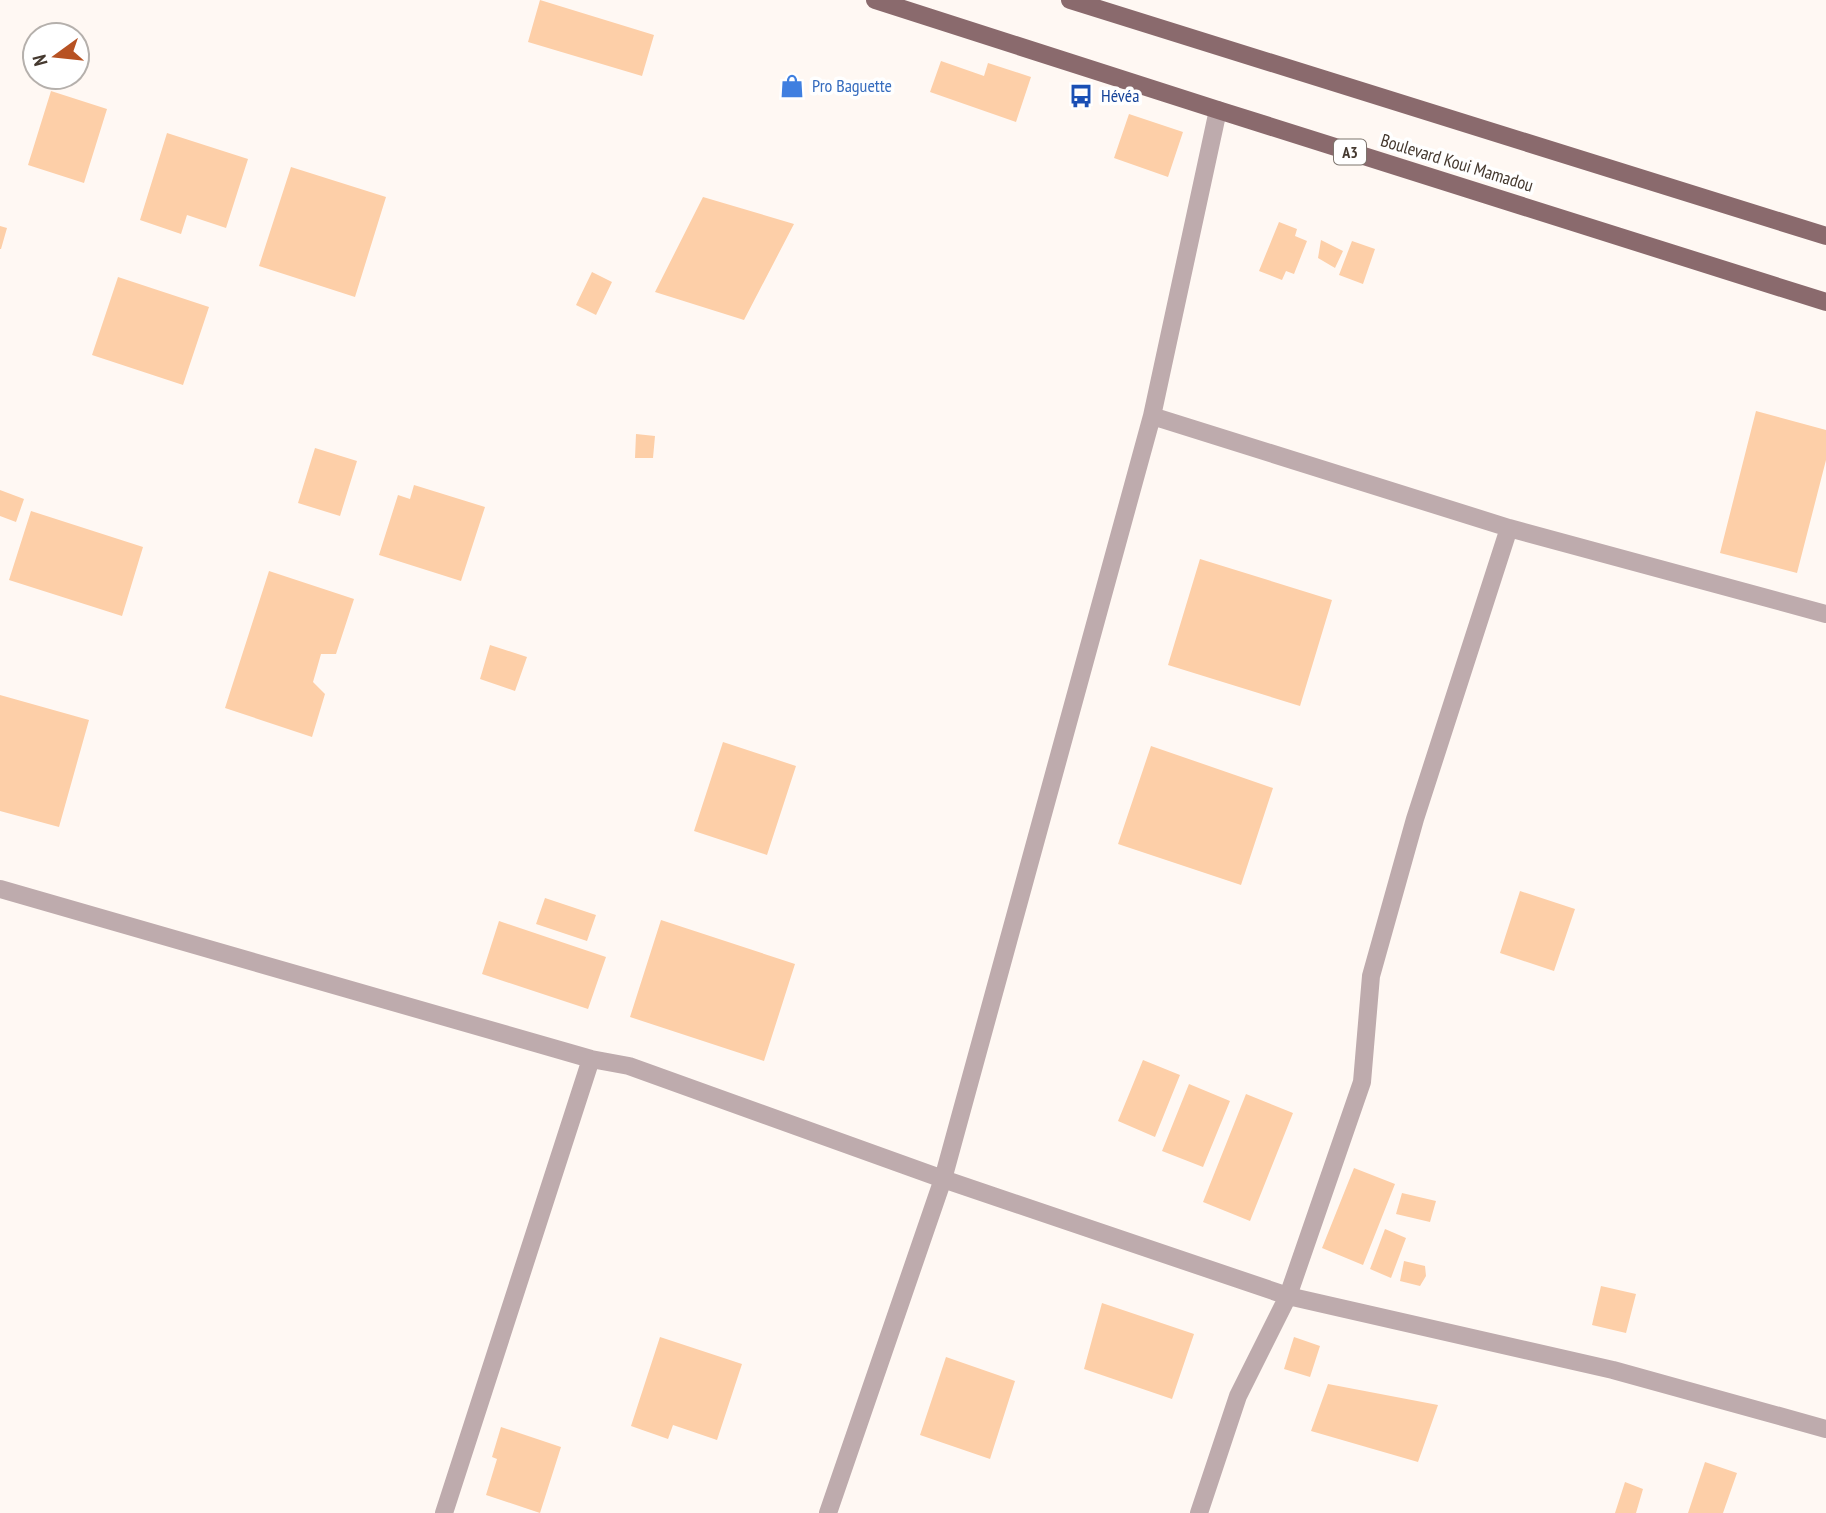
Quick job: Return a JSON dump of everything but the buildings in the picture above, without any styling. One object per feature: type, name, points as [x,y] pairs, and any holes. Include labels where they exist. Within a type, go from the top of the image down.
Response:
[{"type":"main road","name":"Boulevard Koui Mamadou","points":[[875,0],[1826,302]]},
{"type":"main road","points":[[1070,0],[1826,236]]},
{"type":"street","points":[[828,1513],[943,1179],[1152,416],[1218,110]]},
{"type":"street","points":[[1152,416],[1509,528],[1826,614]]},
{"type":"street","points":[[1199,1513],[1238,1396],[1288,1296],[1362,1082],[1371,976],[1415,819],[1509,528]]},
{"type":"street","points":[[0,889],[591,1059],[629,1066],[943,1179],[1288,1296],[1613,1370],[1826,1429]]},
{"type":"street","points":[[444,1513],[591,1059]]},
{"type":"place","name":"Pro Baguette","points":[[792,86]]},
{"type":"place","name":"Hévéa","points":[[1081,96]]}]
